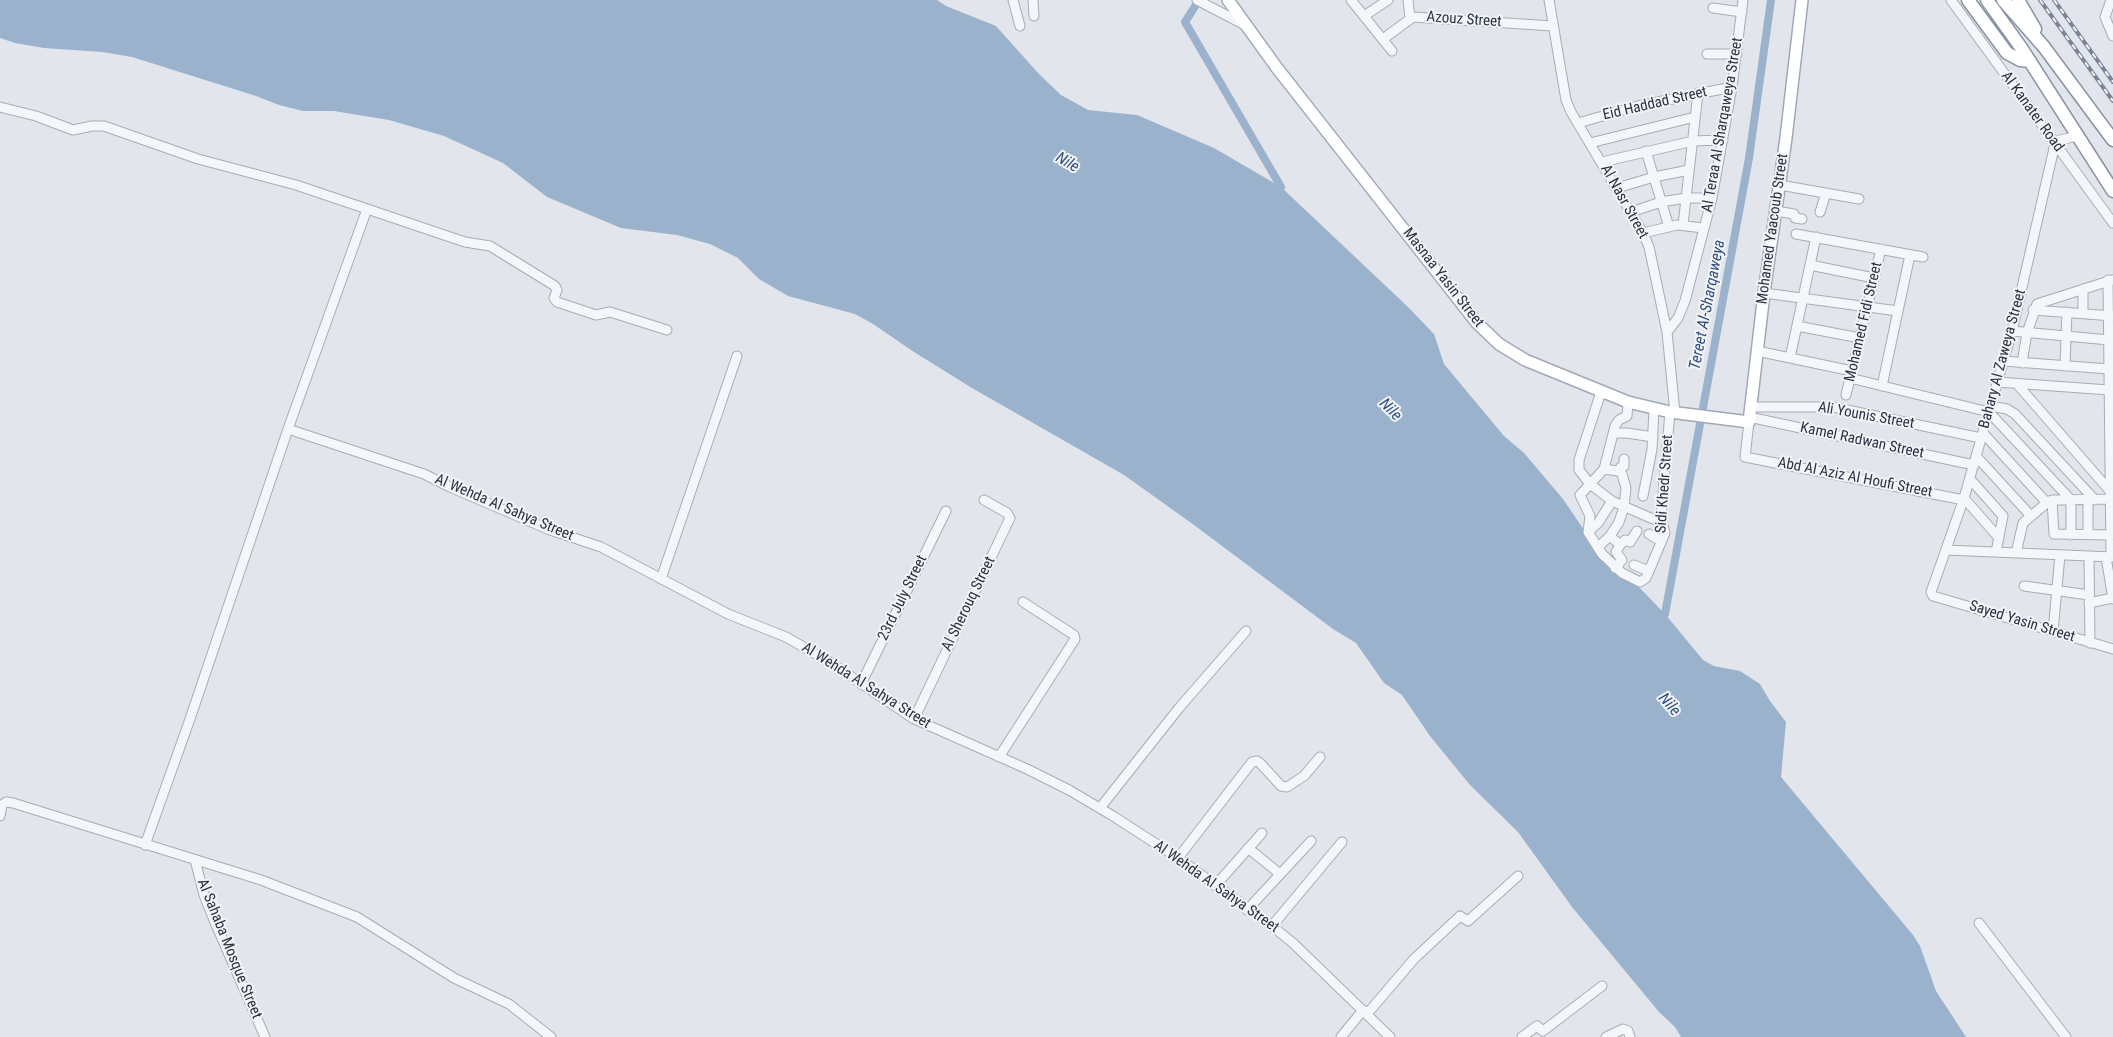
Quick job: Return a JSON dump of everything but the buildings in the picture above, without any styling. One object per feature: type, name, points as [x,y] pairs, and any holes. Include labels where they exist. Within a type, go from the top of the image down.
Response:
[{"type":"highway","points":[[1968,0],[2007,53],[2020,60],[2030,61]]},
{"type":"highway","points":[[1987,0],[2030,61],[2113,190]]},
{"type":"highway","points":[[2003,0],[2044,47],[2113,140]]},
{"type":"highway","points":[[2018,0],[2044,47]]},
{"type":"main road","name":"Masnaa Yasin Street","points":[[1228,0],[1245,25],[1488,334],[1505,348],[1525,360],[1628,402],[1654,409],[1722,418],[1750,415]]},
{"type":"main road","name":"Mohamed Yaacoub Street","points":[[1750,415],[1802,0]]},
{"type":"street","points":[[1013,0],[1020,26]]},
{"type":"street","points":[[1033,0],[1034,16]]},
{"type":"street","points":[[1197,0],[1245,25]]},
{"type":"street","points":[[1351,0],[1392,51]]},
{"type":"street","points":[[1364,16],[1388,0]]},
{"type":"street","points":[[1408,0],[1410,18]]},
{"type":"street","name":"Al Nasr Street","points":[[1549,0],[1566,100],[1644,232],[1653,263],[1667,332],[1673,412]]},
{"type":"street","name":"Al Teraa Al Sharqaweya Street","points":[[1667,332],[1682,309],[1712,198],[1732,87],[1743,0]]},
{"type":"street","name":"Al Kanater Road","points":[[1951,0],[2113,223]]},
{"type":"street","points":[[2112,0],[2106,22],[2113,36]]},
{"type":"street","points":[[1713,8],[1742,12]]},
{"type":"street","name":"Azouz Street","points":[[1383,39],[1410,18],[1553,26]]},
{"type":"street","points":[[1707,54],[1736,54]]},
{"type":"street","name":"Eid Haddad Street","points":[[1578,123],[1638,106],[1732,87]]},
{"type":"street","points":[[1684,225],[1698,93]]},
{"type":"street","points":[[0,107],[36,116],[68,130],[104,126],[198,159],[262,175],[465,242],[495,248],[507,258],[555,286],[557,290],[554,298],[557,302],[596,315],[610,312],[667,330]]},
{"type":"street","points":[[1590,143],[1695,117]]},
{"type":"street","points":[[2055,144],[2059,140],[2078,136]]},
{"type":"street","points":[[1602,162],[1693,141],[1723,140]]},
{"type":"street","name":"Bahary Al Zaweya Street","points":[[1932,594],[1931,590],[1964,499],[2012,331],[2055,144]]},
{"type":"street","points":[[1646,151],[1669,227]]},
{"type":"street","points":[[1617,188],[1654,177],[1690,170]]},
{"type":"street","points":[[1780,185],[1859,199]]},
{"type":"street","points":[[1820,212],[1826,193]]},
{"type":"street","points":[[1631,212],[1661,202],[1686,198],[1712,198]]},
{"type":"street","points":[[145,845],[190,719],[288,429],[367,210]]},
{"type":"street","points":[[1776,210],[1794,214],[1796,218],[1802,219]]},
{"type":"street","points":[[1644,232],[1684,225],[1704,228]]},
{"type":"street","points":[[1796,234],[1923,257]]},
{"type":"street","points":[[1790,358],[1816,237]]},
{"type":"street","name":"Mohamed Fidi Street","points":[[1846,395],[1881,249]]},
{"type":"street","points":[[1882,386],[1910,255]]},
{"type":"street","points":[[1810,265],[1874,278]]},
{"type":"street","points":[[2022,363],[2033,310],[2039,303],[2111,280],[2109,340],[2109,390],[2111,405],[2110,557],[2113,598],[2089,599],[2057,591],[2024,586]]},
{"type":"street","points":[[2082,289],[2082,313]]},
{"type":"street","points":[[1764,293],[1898,311]]},
{"type":"street","points":[[2033,310],[2111,315]]},
{"type":"street","points":[[2066,366],[2067,312]]},
{"type":"street","points":[[1797,326],[1860,338]]},
{"type":"street","points":[[2012,331],[2109,340]]},
{"type":"street","points":[[1757,351],[1851,375],[1882,386],[1990,409],[2007,409],[2015,414],[2091,500],[2088,535]]},
{"type":"street","points":[[661,579],[737,356]]},
{"type":"street","points":[[2003,362],[2066,366],[2110,372]]},
{"type":"street","points":[[1997,382],[2109,390]]},
{"type":"street","points":[[2017,384],[2110,495]]},
{"type":"street","points":[[1601,392],[1578,465],[1581,474],[1590,484],[1612,501],[1662,523]]},
{"type":"street","points":[[1628,402],[1627,416],[1617,423],[1604,469],[1581,492],[1580,497],[1590,516],[1588,532],[1616,568],[1622,560],[1616,552],[1624,540],[1630,542],[1637,531]]},
{"type":"street","name":"Ali Younis Street","points":[[1750,415],[1833,407],[1982,436]]},
{"type":"street","points":[[1643,496],[1652,449],[1654,409]]},
{"type":"street","points":[[1990,409],[2071,500],[2071,535]]},
{"type":"street","name":"Sidi Khedr Street","points":[[1616,568],[1630,578],[1642,582],[1649,571],[1661,541],[1665,529],[1662,523],[1667,451],[1673,412]]},
{"type":"street","name":"Mohamed Yaacoub Street","points":[[1746,457],[1750,415]]},
{"type":"street","name":"Kamel Radwan Street","points":[[1750,415],[1975,460]]},
{"type":"street","name":"Al Wehda Al Sahya Street","points":[[288,429],[424,474],[450,488],[550,530],[601,548],[728,614],[786,637],[828,661],[914,719],[1048,779],[1100,808],[1178,858],[1247,910],[1272,926],[1293,943],[1390,1037]]},
{"type":"street","points":[[1614,433],[1634,434],[1653,438]]},
{"type":"street","points":[[1982,436],[2050,502],[2052,531],[2056,534],[2111,535]]},
{"type":"street","points":[[1652,449],[1667,451]]},
{"type":"street","name":"Abd Al Aziz Al Houfi Street","points":[[1746,457],[1964,499]]},
{"type":"street","points":[[1598,547],[1610,536],[1619,522],[1624,507],[1625,484],[1621,467],[1624,466],[1624,459]]},
{"type":"street","points":[[1975,460],[2031,516]]},
{"type":"street","points":[[1604,469],[1621,472]]},
{"type":"street","points":[[1970,479],[2003,516],[1996,552]]},
{"type":"street","points":[[2016,553],[2023,523],[2050,502],[2091,500],[2110,495]]},
{"type":"street","points":[[1964,499],[1999,538]]},
{"type":"street","name":"Al Sherouq Street","points":[[914,719],[1010,518],[1008,513],[984,500]]},
{"type":"street","points":[[1588,532],[1606,512],[1612,501]]},
{"type":"street","name":"23rd July Street","points":[[861,684],[946,511]]},
{"type":"street","points":[[1649,534],[1661,541]]},
{"type":"street","points":[[1610,536],[1620,545]]},
{"type":"street","points":[[1946,550],[2110,557]]},
{"type":"street","points":[[2053,632],[2060,555]]},
{"type":"street","points":[[2089,556],[2090,643]]},
{"type":"street","points":[[1634,565],[1649,571]]},
{"type":"street","name":"Sayed Yasin Street","points":[[1932,594],[2113,649]]},
{"type":"street","points":[[999,756],[1075,639],[1074,635],[1023,602]]},
{"type":"street","points":[[1100,808],[1179,708],[1246,631]]},
{"type":"street","points":[[1178,858],[1252,762],[1257,761],[1260,763],[1281,786],[1287,787],[1304,776],[1320,757]]},
{"type":"street","points":[[0,816],[2,805],[9,802],[261,880],[357,918],[454,978],[509,1004],[551,1037]]},
{"type":"street","points":[[1215,886],[1262,833]]},
{"type":"street","points":[[1247,910],[1311,840]]},
{"type":"street","points":[[1272,926],[1342,842]]},
{"type":"street","points":[[1248,848],[1280,874]]},
{"type":"street","name":"Al Sahaba Mosque Street","points":[[195,860],[204,894],[214,920],[265,1037]]},
{"type":"street","points":[[1341,1037],[1414,959],[1460,916],[1468,921],[1518,876]]},
{"type":"street","points":[[1979,923],[2066,1037]]},
{"type":"street","points":[[1522,1037],[1537,1026],[1543,1031],[1602,986]]},
{"type":"street","points":[[1606,1037],[1619,1030],[1629,1034]]},
{"type":"water","name":"Nile","points":[[0,0],[937,0],[946,6],[996,26],[1039,74],[1061,95],[1088,110],[1137,115],[1214,148],[1281,187],[1434,334],[1444,364],[1504,436],[1524,453],[1563,499],[1601,555],[1636,584],[1665,614],[1703,660],[1714,666],[1740,671],[1760,684],[1786,722],[1781,777],[1913,935],[1920,946],[1936,991],[1966,1037],[1681,1037],[1675,1027],[1659,1012],[1572,907],[1518,832],[1470,785],[1430,736],[1402,695],[1384,683],[1356,643],[1333,629],[1124,475],[972,388],[873,324],[855,314],[788,296],[759,279],[738,258],[710,244],[677,235],[621,228],[547,197],[503,163],[444,136],[389,120],[334,111],[303,111],[279,105],[132,57],[102,52],[44,48],[15,43],[0,38]]},
{"type":"waterway","points":[[1199,0],[1185,22],[1281,187]]},
{"type":"waterway","name":"Tereet Al-Sharqaweya","points":[[1665,614],[1749,158],[1771,0]]},
{"type":"railway","points":[[2040,0],[2113,101]]},
{"type":"railway","points":[[2054,0],[2113,82]]}]
